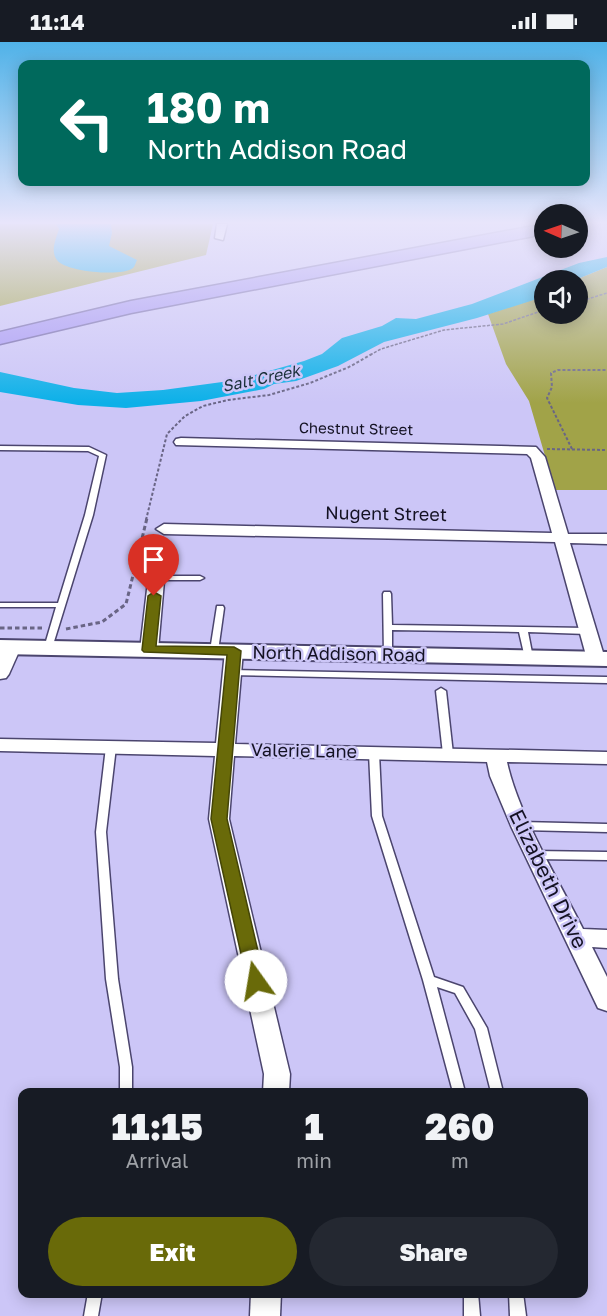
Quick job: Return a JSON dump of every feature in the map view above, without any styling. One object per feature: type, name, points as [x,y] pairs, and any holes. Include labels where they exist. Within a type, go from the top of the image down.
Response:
[{"type":"highway","points":[[0,322],[166,283]]},
{"type":"highway","points":[[0,338],[131,307],[256,283]]},
{"type":"street","name":"Chestnut Street","points":[[181,442],[531,450]]},
{"type":"street","points":[[531,450],[538,457],[588,631],[601,659]]},
{"type":"street","name":"Nugent Street","points":[[164,529],[607,539]]},
{"type":"street","points":[[149,650],[156,581]]},
{"type":"street","points":[[0,674],[6,647]]},
{"type":"street","name":"North Addison Road","points":[[6,647],[601,659]]},
{"type":"street","points":[[224,651],[232,673],[219,819],[277,1074],[276,1088]]},
{"type":"street","name":"Valerie Lane","points":[[0,745],[607,758]]},
{"type":"street","name":"Elizabeth Drive","points":[[496,756],[500,776],[534,855],[607,1000]]},
{"type":"street","points":[[576,938],[607,939]]},
{"type":"street","points":[[264,1316],[266,1298]]},
{"type":"lane","points":[[0,448],[89,450],[103,455],[89,515],[48,648]]},
{"type":"lane","points":[[156,581],[164,578],[200,578]]},
{"type":"lane","points":[[387,594],[388,655]]},
{"type":"lane","points":[[0,605],[60,605]]},
{"type":"lane","points":[[220,608],[224,651]]},
{"type":"lane","points":[[388,627],[588,631]]},
{"type":"lane","points":[[523,629],[529,658]]},
{"type":"lane","points":[[232,673],[607,680]]},
{"type":"lane","points":[[441,691],[448,754]]},
{"type":"lane","points":[[111,747],[101,832],[112,979],[126,1067],[126,1088]]},
{"type":"lane","points":[[374,753],[377,816],[429,980],[458,1088]]},
{"type":"lane","points":[[521,826],[607,828]]},
{"type":"lane","points":[[534,855],[607,856]]},
{"type":"lane","points":[[429,980],[459,990],[481,1028],[496,1088]]},
{"type":"lane","points":[[91,1316],[94,1298]]},
{"type":"lane","points":[[471,1298],[472,1316]]},
{"type":"lane","points":[[516,1298],[518,1316]]},
{"type":"path","points":[[588,299],[607,293]]},
{"type":"path","points":[[572,449],[547,398],[552,387],[550,373],[558,370],[607,370]]},
{"type":"path","points":[[531,450],[607,450]]},
{"type":"shaded area","points":[[0,283],[91,283],[0,306]]},
{"type":"shaded area","points":[[588,283],[607,283],[607,490],[555,490],[529,401],[506,364],[488,314],[534,299],[534,324],[588,324]]},
{"type":"water","name":"Salt Creek","points":[[526,283],[534,283],[534,300],[477,318],[384,342],[338,366],[296,381],[274,384],[264,389],[201,401],[126,408],[78,405],[0,392],[0,372],[74,388],[117,393],[163,390],[237,380],[322,354],[342,338],[382,326],[396,318],[416,319],[472,304]]},
{"type":"route","points":[[154,596],[149,650],[234,651],[219,819],[256,981]]}]
